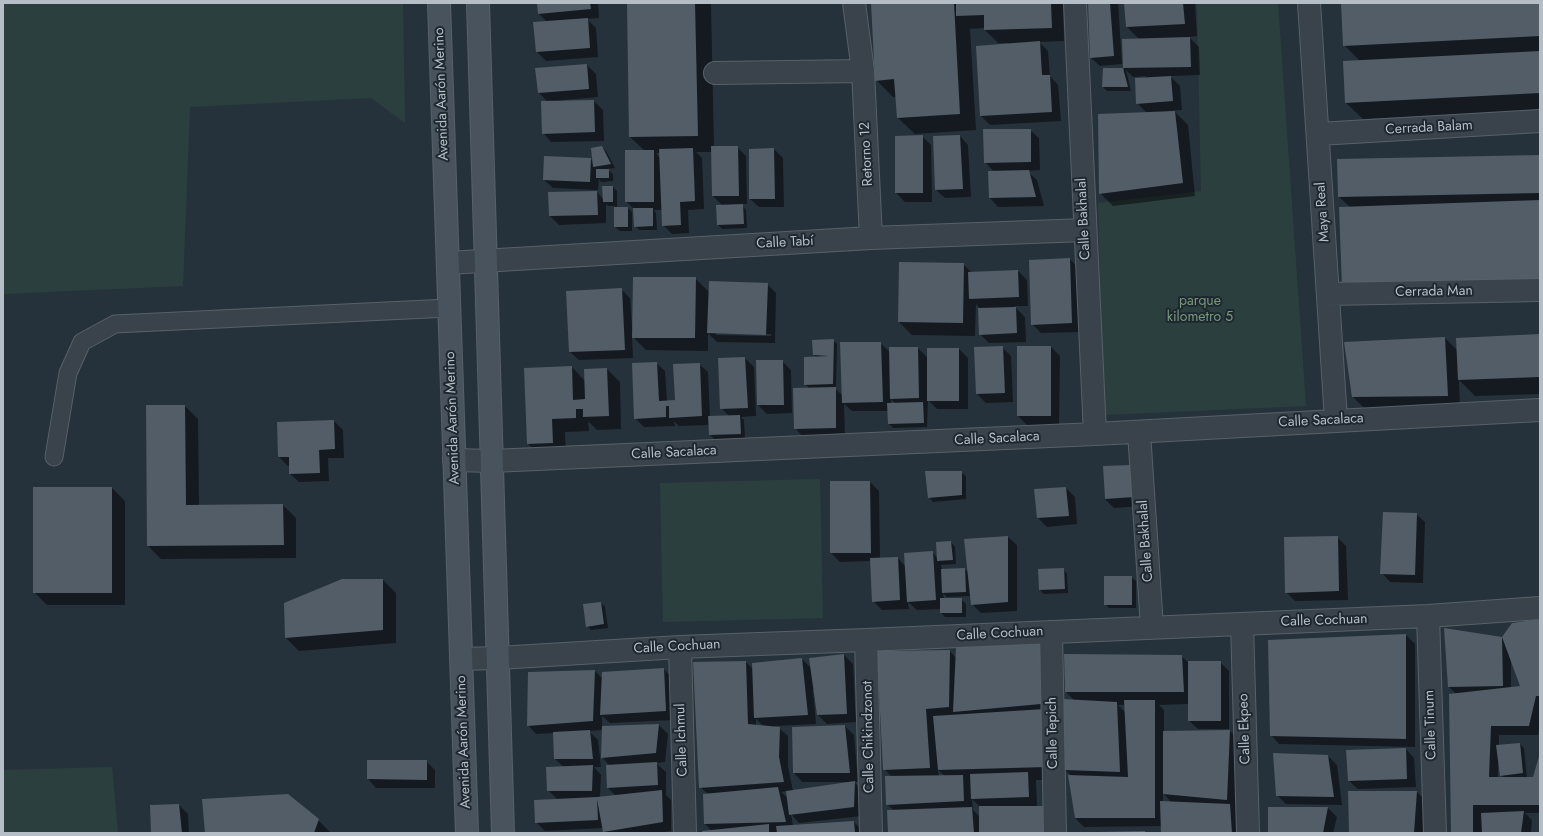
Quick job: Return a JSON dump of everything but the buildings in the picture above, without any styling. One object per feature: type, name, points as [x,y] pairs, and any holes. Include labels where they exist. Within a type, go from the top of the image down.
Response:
[{"type":"main road","name":"Avenida Aarón Merino","points":[[439,3],[467,833]]},
{"type":"main road","points":[[478,3],[504,833]]},
{"type":"street","name":"Retorno 12","points":[[854,3],[863,71],[871,238]]},
{"type":"street","name":"Calle Bakhalal","points":[[1075,3],[1094,434]]},
{"type":"street","name":"Maya Real","points":[[1309,3],[1336,420]]},
{"type":"street","points":[[715,73],[863,71]]},
{"type":"street","name":"Cerrada Balam","points":[[1318,134],[1540,121]]},
{"type":"street","name":"Calle Tabí","points":[[448,263],[871,238],[1085,230]]},
{"type":"street","name":"Cerrada Man","points":[[1328,294],[1540,290]]},
{"type":"street","name":"Calle Sacalaca","points":[[454,460],[492,461],[1139,432],[1540,410]]},
{"type":"street","name":"Calle Bakhalal","points":[[1139,432],[1152,627]]},
{"type":"street","name":"Calle Cochuan","points":[[461,659],[680,647],[1428,616],[1540,608]]},
{"type":"street","name":"Calle Tinum","points":[[1428,616],[1435,833]]},
{"type":"street","name":"Calle Ekpeo","points":[[1242,624],[1248,833]]},
{"type":"street","name":"Calle Tepich","points":[[1051,632],[1055,833]]},
{"type":"street","name":"Calle Chikindzonot","points":[[866,640],[871,833]]},
{"type":"street","name":"Calle Ichmul","points":[[680,647],[685,833]]},
{"type":"lane","points":[[54,457],[68,372],[82,342],[115,324],[449,308]]},
{"type":"green space","points":[[3,3],[403,3],[405,123],[371,98],[190,107],[183,286],[3,294]]},
{"type":"green space","name":"parque kilometro 5","points":[[1197,3],[1278,3],[1306,406],[1103,415],[1098,203],[1201,191]]},
{"type":"green space","points":[[820,479],[823,618],[663,622],[660,483]]},
{"type":"green space","points":[[112,767],[118,833],[3,833],[3,770]]}]
